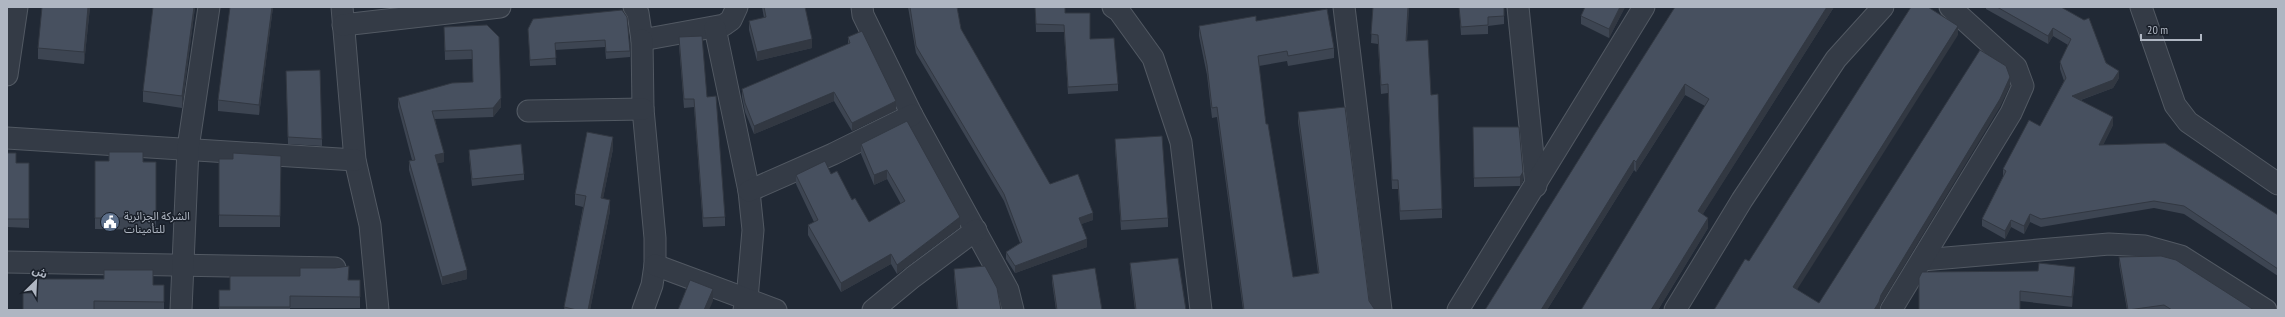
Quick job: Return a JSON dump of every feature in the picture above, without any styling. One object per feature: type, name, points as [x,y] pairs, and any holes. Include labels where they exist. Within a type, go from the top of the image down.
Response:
[{"type":"street","points":[[7,75],[17,7]]},
{"type":"street","points":[[181,310],[188,148],[209,7]]},
{"type":"street","points":[[378,310],[370,225],[355,160],[343,16],[500,7]]},
{"type":"street","points":[[634,7],[638,13],[642,40],[643,109],[655,238],[655,265],[652,285],[643,310]]},
{"type":"street","points":[[642,40],[715,28],[731,20],[737,7]]},
{"type":"street","points":[[862,7],[867,25],[912,115],[1008,290],[1013,310]]},
{"type":"street","points":[[1113,7],[1119,11],[1153,58],[1181,142],[1201,310]]},
{"type":"street","points":[[1344,7],[1381,310]]},
{"type":"street","points":[[1518,7],[1536,186]]},
{"type":"street","points":[[1458,310],[1536,186],[1644,7]]},
{"type":"street","points":[[1675,310],[1742,200],[1836,59],[1883,7]]},
{"type":"street","points":[[1891,310],[2011,113],[2023,84],[2016,67],[1950,7]]},
{"type":"street","points":[[2141,7],[2175,105],[2181,114],[2188,122],[2278,184]]},
{"type":"street","points":[[715,28],[749,191],[753,230],[746,305]]},
{"type":"street","points":[[528,110],[643,109]]},
{"type":"street","points":[[749,191],[834,154],[912,115]]},
{"type":"street","points":[[7,138],[188,148],[355,160]]},
{"type":"street","points":[[873,310],[907,282],[976,230]]},
{"type":"street","points":[[1922,260],[2109,244],[2145,246],[2163,249],[2181,256],[2266,310]]},
{"type":"street","points":[[7,262],[182,264],[335,268]]},
{"type":"street","points":[[655,265],[746,305],[776,310]]},
{"type":"building","points":[[42,7],[88,7],[84,52],[38,48]]},
{"type":"building","points":[[153,7],[194,7],[182,96],[143,91]]},
{"type":"building","points":[[230,7],[272,7],[259,105],[218,100]]},
{"type":"building","points":[[764,7],[805,7],[812,39],[757,52],[749,21],[766,17]]},
{"type":"building","points":[[910,7],[957,7],[961,29],[1050,184],[1078,174],[1093,213],[1079,218],[1087,239],[1015,266],[1006,252],[1022,242],[1004,194],[916,46]]},
{"type":"building","points":[[1035,7],[1065,7],[1065,13],[1090,13],[1090,39],[1114,38],[1118,84],[1068,87],[1064,25],[1036,24]]},
{"type":"building","points":[[1373,7],[1408,7],[1406,41],[1428,40],[1431,95],[1438,94],[1442,209],[1400,211],[1398,180],[1392,180],[1388,84],[1381,85],[1378,35],[1371,34]]},
{"type":"building","points":[[1459,7],[1504,7],[1504,16],[1488,17],[1488,25],[1461,27]]},
{"type":"building","points":[[1585,7],[1620,7],[1609,29],[1581,16]]},
{"type":"building","points":[[1675,7],[1827,7],[1698,211],[1708,218],[1651,310],[1581,310],[1709,99],[1685,84],[1636,162],[1634,160],[1541,310],[1485,310],[1594,135]]},
{"type":"building","points":[[1911,7],[1928,7],[1958,26],[1793,287],[1819,303],[1980,50],[2006,66],[2010,77],[2000,99],[1881,295],[1874,310],[1714,310],[1745,259],[1749,261]]},
{"type":"building","points":[[1997,7],[2061,7],[2084,20],[2089,18],[2106,63],[2119,71],[2113,80],[2072,96],[2113,117],[2099,145],[2165,143],[2278,215],[2278,269],[2184,206],[2154,201],[2041,219],[2030,214],[2024,226],[2011,220],[2005,231],[1982,219],[2006,171],[2003,169],[2029,120],[2040,126],[2066,78],[2060,62],[2071,39],[2053,28],[2048,36]]},
{"type":"building","points":[[1327,9],[1334,48],[1288,56],[1287,51],[1258,56],[1266,124],[1268,124],[1293,277],[1319,273],[1298,112],[1345,107],[1369,301],[1375,310],[1244,310],[1217,107],[1212,108],[1207,65],[1199,26],[1256,16],[1256,21]]},
{"type":"building","points":[[622,10],[627,17],[630,51],[606,52],[605,40],[555,43],[556,58],[530,60],[528,29],[533,19]]},
{"type":"building","points":[[487,25],[499,37],[501,98],[493,108],[432,111],[444,153],[435,155],[467,270],[442,277],[409,161],[415,160],[398,98],[452,83],[473,82],[472,50],[445,51],[444,27]]},
{"type":"building","points":[[862,31],[896,101],[852,123],[834,92],[754,126],[745,103],[742,89],[850,43],[848,37]]},
{"type":"building","points":[[702,36],[707,97],[716,96],[725,217],[703,218],[694,99],[684,99],[679,37]]},
{"type":"building","points":[[320,70],[322,139],[288,137],[286,71]]},
{"type":"building","points":[[907,121],[960,217],[897,265],[891,254],[841,283],[808,225],[818,220],[796,175],[825,161],[831,174],[837,171],[852,200],[855,198],[869,222],[905,201],[887,170],[874,175],[861,144]]},
{"type":"building","points":[[1473,127],[1519,127],[1523,172],[1520,177],[1474,178]]},
{"type":"building","points":[[587,132],[613,137],[601,198],[610,200],[588,310],[577,310],[564,307],[586,196],[575,194]]},
{"type":"building","points":[[1162,136],[1168,218],[1121,221],[1115,139]]},
{"type":"building","points":[[521,144],[524,174],[472,179],[469,150]]},
{"type":"building","points":[[109,152],[143,152],[143,162],[156,162],[156,218],[95,218],[95,161],[109,161]]},
{"type":"building","points":[[7,153],[16,153],[16,163],[29,163],[29,219],[7,219]]},
{"type":"building","points":[[233,153],[281,156],[280,216],[219,215],[219,159],[233,159]]},
{"type":"building","points":[[2161,256],[2176,260],[2254,310],[2172,310],[2164,305],[2128,310],[2119,257]]},
{"type":"building","points":[[1178,258],[1186,310],[1136,310],[1130,263]]},
{"type":"building","points":[[2039,263],[2075,267],[2072,297],[2020,291],[2020,310],[1919,310],[1919,278],[1922,272],[2038,271]]},
{"type":"building","points":[[349,266],[348,280],[360,280],[360,297],[290,296],[290,307],[219,307],[219,290],[230,290],[230,276],[300,276],[300,268],[335,268]]},
{"type":"building","points":[[985,266],[997,288],[1001,310],[958,310],[954,269]]},
{"type":"building","points":[[1095,268],[1102,310],[1057,310],[1052,275]]},
{"type":"building","points":[[104,270],[153,270],[153,285],[164,285],[164,302],[94,301],[94,310],[23,310],[23,293],[33,293],[33,279],[104,279]]},
{"type":"building","points":[[690,280],[713,289],[704,310],[678,310]]},
{"type":"place","name":"الشركة الجزائرية للتأمينات","points":[[110,222]]}]
